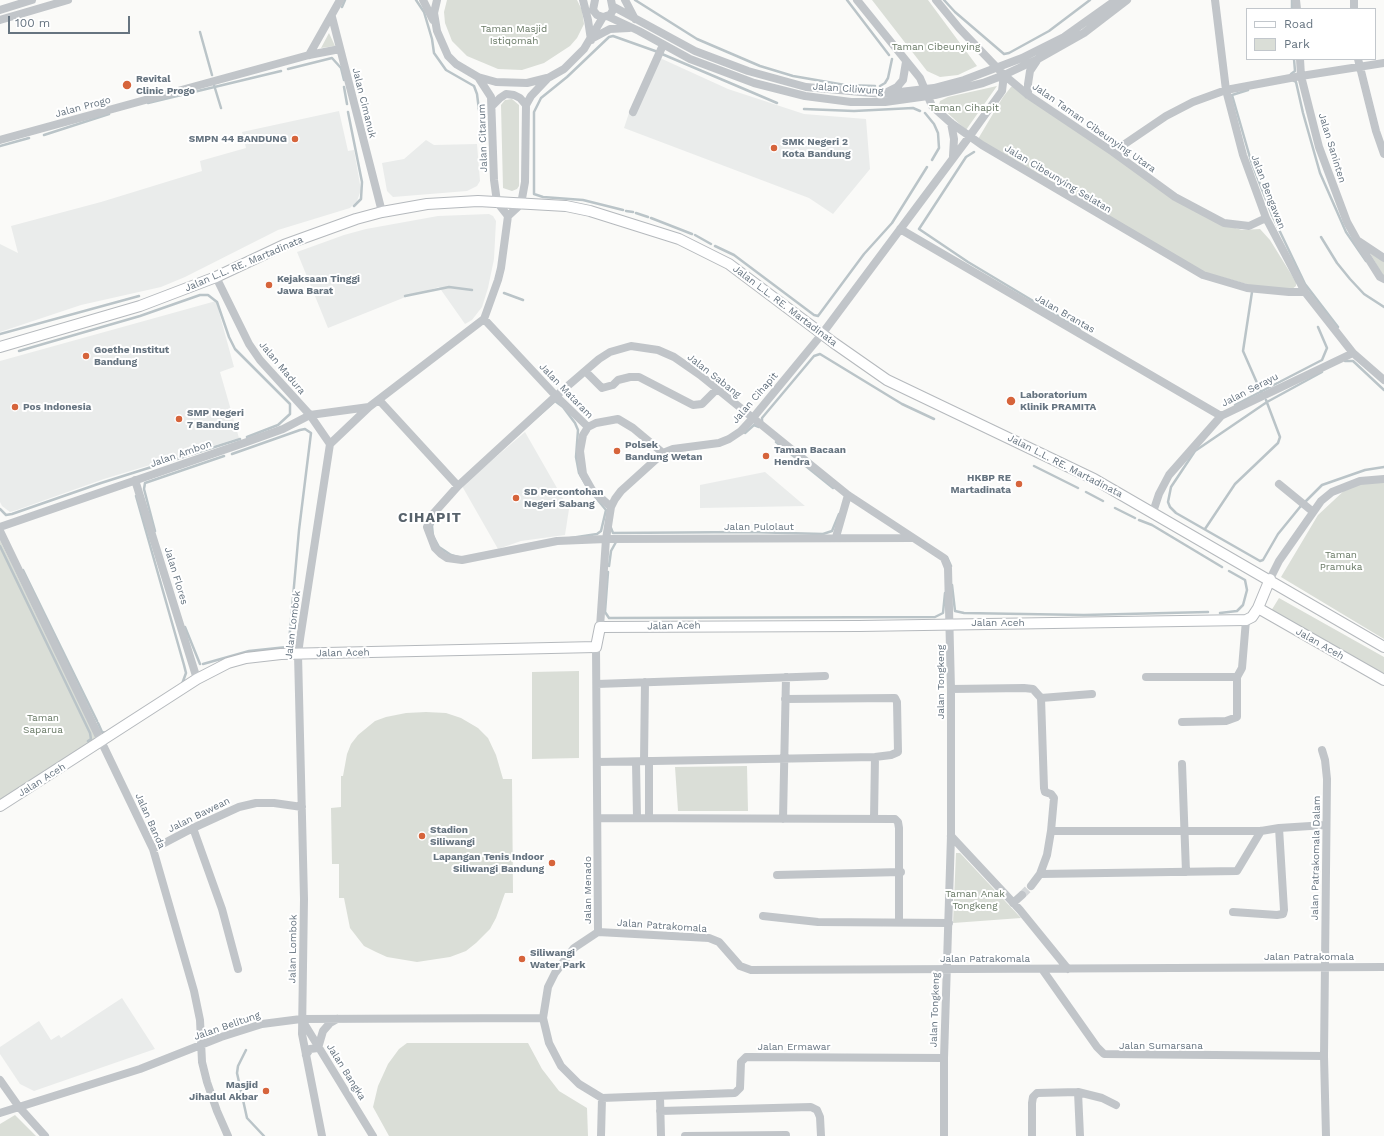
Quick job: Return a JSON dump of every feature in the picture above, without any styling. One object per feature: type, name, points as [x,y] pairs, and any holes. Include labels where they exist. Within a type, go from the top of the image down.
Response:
[{"type":"main road","name":"Jalan L.L. RE. Martadinata","points":[[0,348],[140,306],[216,277],[284,245],[356,219],[382,212],[427,204],[478,201],[566,206],[590,211],[680,239],[729,264],[822,334],[879,375],[904,390],[1002,434],[1088,476],[1270,579],[1384,647]]},
{"type":"main road","points":[[1246,620],[1252,617],[1258,608],[1270,579]]},
{"type":"main road","name":"Jalan Aceh","points":[[1258,608],[1384,680]]},
{"type":"main road","name":"Jalan Aceh","points":[[600,627],[1246,620]]},
{"type":"main road","points":[[596,647],[600,627]]},
{"type":"main road","name":"Jalan Aceh","points":[[0,806],[103,742],[197,679],[228,663],[246,658],[298,654],[596,647]]},
{"type":"street","points":[[0,10],[32,0]]},
{"type":"street","points":[[0,20],[68,0]]},
{"type":"street","points":[[309,56],[332,17],[340,0]]},
{"type":"street","points":[[423,0],[448,56],[478,77],[510,84],[548,78]]},
{"type":"street","points":[[435,24],[434,13],[437,0]]},
{"type":"street","points":[[583,0],[591,40]]},
{"type":"street","points":[[595,0],[593,10],[597,15],[605,17]]},
{"type":"street","points":[[625,0],[635,19]]},
{"type":"street","name":"Jalan Cibeunying Selatan","points":[[857,0],[920,78],[932,106],[969,137],[1203,275],[1247,288],[1305,292]]},
{"type":"street","name":"Jalan Taman Cibeunying Utara","points":[[936,0],[959,28],[997,67],[1028,94],[1113,152],[1175,197],[1224,223],[1249,226],[1266,218]]},
{"type":"street","name":"Jalan Bengawan","points":[[1215,0],[1226,90],[1243,155],[1266,218],[1305,292],[1353,353],[1384,380]]},
{"type":"street","name":"Jalan Ciliwung","points":[[605,17],[633,29],[690,59],[731,75],[791,94],[824,99],[885,102],[926,93],[966,88],[1004,74],[1038,59],[1084,33],[1120,1]]},
{"type":"street","name":"Jalan Ciliwung","points":[[613,3],[635,19],[694,50],[735,66],[806,87],[883,94],[926,93],[1022,58],[1064,37],[1120,1]]},
{"type":"street","points":[[330,444],[369,408],[484,318],[501,268],[508,216],[521,204],[525,182],[526,105],[531,96],[548,78],[564,69],[574,60],[591,40],[605,17],[612,13],[613,3]]},
{"type":"street","name":"Jalan Cimanuk","points":[[332,17],[382,212]]},
{"type":"street","points":[[591,40],[610,29],[633,29]]},
{"type":"street","points":[[633,112],[663,46]]},
{"type":"street","name":"Jalan Progo","points":[[0,140],[309,56],[340,49]]},
{"type":"street","points":[[986,55],[1003,60],[1022,58]]},
{"type":"street","points":[[1028,94],[1030,71],[1038,59]]},
{"type":"street","name":"Jalan Saninten","points":[[1300,60],[1301,76],[1319,147],[1329,176],[1347,222],[1380,278],[1384,279]]},
{"type":"street","points":[[883,94],[901,83],[904,77],[906,62]]},
{"type":"street","points":[[1113,152],[1166,116],[1193,102],[1226,90],[1301,76],[1359,63],[1384,64]]},
{"type":"street","points":[[1359,63],[1376,131],[1384,154]]},
{"type":"street","points":[[731,75],[735,66]]},
{"type":"street","name":"Jalan Cihapit","points":[[600,627],[606,539],[611,507],[621,491],[663,453],[673,448],[719,443],[729,440],[741,431],[822,334],[953,156],[969,137],[1002,91],[1004,74]]},
{"type":"street","name":"Jalan Citarum","points":[[478,77],[492,97],[494,180],[498,202]]},
{"type":"street","points":[[493,105],[506,94],[514,95],[520,98],[526,105]]},
{"type":"street","points":[[951,123],[954,139],[953,156]]},
{"type":"street","points":[[498,202],[508,216]]},
{"type":"street","name":"Jalan Brantas","points":[[900,229],[1221,416]]},
{"type":"street","name":"Jalan Saninten","points":[[1357,240],[1384,258]]},
{"type":"street","name":"Jalan Madura","points":[[216,277],[249,344],[260,360],[310,415],[330,444]]},
{"type":"street","name":"Jalan Mataram","points":[[484,318],[556,396],[588,427],[583,436],[580,451],[583,474],[592,490],[611,507]]},
{"type":"street","name":"Jalan Sabang","points":[[458,486],[556,396],[610,352],[631,346],[646,347],[658,350],[674,358],[717,389],[752,419],[848,495],[944,558],[947,562],[950,624]]},
{"type":"street","name":"Jalan Serayu","points":[[1153,512],[1159,494],[1169,475],[1221,416],[1353,353]]},
{"type":"street","points":[[585,371],[602,388],[613,385],[618,380],[624,378],[639,377],[693,405],[702,404],[717,389]]},
{"type":"street","points":[[380,400],[458,486]]},
{"type":"street","name":"Jalan Ambon","points":[[0,527],[283,429],[310,415],[369,408]]},
{"type":"street","points":[[588,427],[596,422],[618,419],[633,428],[663,453]]},
{"type":"street","name":"Jalan Lombok","points":[[322,1136],[306,1055],[301,1019],[304,899],[298,654],[330,444]]},
{"type":"street","points":[[1270,579],[1279,561],[1312,511],[1321,501],[1336,490],[1360,481],[1384,479]]},
{"type":"street","name":"Jalan Flores","points":[[135,480],[197,679]]},
{"type":"street","points":[[1279,484],[1312,511]]},
{"type":"street","name":"Jalan Pulolaut","points":[[458,486],[433,514],[427,527],[435,548],[447,558],[462,560],[557,541],[606,539],[836,537],[912,538]]},
{"type":"street","points":[[836,537],[848,495]]},
{"type":"street","name":"Jalan Banda","points":[[0,531],[103,742],[153,849],[194,991],[200,1020],[203,1066],[209,1090],[228,1136]]},
{"type":"street","points":[[1182,722],[1226,720],[1237,717],[1237,677],[1242,668],[1246,620]]},
{"type":"street","name":"Jalan Tongkeng","points":[[944,1136],[944,1058],[951,836],[950,624]]},
{"type":"street","name":"Jalan Menado","points":[[596,647],[598,932],[574,948],[555,973],[548,987],[542,1018],[549,1043],[561,1066],[579,1084],[602,1098]]},
{"type":"street","points":[[597,684],[786,676],[825,676]]},
{"type":"street","points":[[783,819],[786,676]]},
{"type":"street","points":[[1146,677],[1237,677]]},
{"type":"street","points":[[637,818],[643,762],[645,682]]},
{"type":"street","points":[[951,689],[1024,688],[1033,689],[1041,698],[1044,788],[1045,792],[1051,794],[1054,798],[1047,855],[1040,874],[1031,886]]},
{"type":"street","points":[[1041,698],[1092,694]]},
{"type":"street","points":[[597,762],[875,757],[891,755],[898,752],[897,702],[895,698],[785,699]]},
{"type":"street","name":"Jalan Patrakomala Dalam","points":[[1322,750],[1325,760],[1327,779],[1325,967]]},
{"type":"street","points":[[874,819],[875,757]]},
{"type":"street","points":[[643,762],[650,818]]},
{"type":"street","points":[[1182,764],[1186,872]]},
{"type":"street","name":"Jalan Bawean","points":[[153,849],[193,828],[239,807],[256,803],[274,803],[302,807]]},
{"type":"street","points":[[598,818],[895,819],[898,822],[901,872],[900,922]]},
{"type":"street","points":[[1051,832],[1261,831],[1279,828],[1326,825]]},
{"type":"street","points":[[193,828],[222,910],[238,969]]},
{"type":"street","points":[[1233,912],[1277,915],[1283,914],[1279,828]]},
{"type":"street","points":[[1040,874],[1237,871],[1261,831]]},
{"type":"street","points":[[951,836],[1013,903],[1068,969]]},
{"type":"street","points":[[777,875],[901,872]]},
{"type":"street","points":[[1013,903],[1022,895]]},
{"type":"street","points":[[763,916],[818,922],[949,923]]},
{"type":"street","name":"Jalan Patrakomala","points":[[598,932],[709,938],[719,942],[733,960],[745,969],[1384,968]]},
{"type":"street","points":[[1325,967],[1324,1056],[1326,1136]]},
{"type":"street","name":"Jalan Sumarsana","points":[[1042,969],[1097,1047],[1104,1054],[1324,1056]]},
{"type":"street","points":[[306,1055],[310,1049],[318,1048],[323,1031],[330,1023],[338,1018]]},
{"type":"street","name":"Jalan Belitung","points":[[0,1113],[140,1069],[262,1024],[301,1019],[338,1018],[542,1018]]},
{"type":"street","name":"Jalan Bangka","points":[[301,1019],[373,1136]]},
{"type":"street","name":"Jalan Ermawar","points":[[602,1098],[735,1093],[740,1088],[741,1062],[746,1057],[944,1058]]},
{"type":"street","points":[[0,1080],[19,1107],[45,1136]]},
{"type":"street","points":[[1078,1092],[1080,1136]]},
{"type":"street","points":[[1032,1136],[1032,1103],[1033,1098],[1037,1093],[1078,1092],[1102,1098],[1116,1105]]},
{"type":"street","points":[[660,1097],[661,1136]]},
{"type":"street","points":[[601,1136],[602,1098]]},
{"type":"street","points":[[660,1111],[811,1107],[818,1110],[821,1136]]},
{"type":"street","points":[[685,1136],[786,1135]]},
{"type":"shaded area","name":"SMK Negeri 2 Kota Bandung","points":[[660,58],[728,89],[804,114],[866,119],[870,169],[833,214],[809,198],[624,128],[629,113]]},
{"type":"shaded area","points":[[339,111],[348,151],[354,150],[361,190],[357,201],[350,208],[278,230],[185,277],[161,287],[81,305],[0,332],[0,244],[18,253],[11,226],[101,202],[202,171],[200,161],[246,148],[242,132]]},
{"type":"shaded area","points":[[426,140],[434,145],[477,144],[480,181],[477,186],[467,191],[393,197],[387,191],[382,163],[404,159]]},
{"type":"shaded area","points":[[489,214],[493,216],[496,221],[494,259],[488,288],[482,307],[472,320],[465,324],[439,287],[403,298],[328,328],[297,252],[344,235],[366,229],[438,216]]},
{"type":"shaded area","points":[[216,301],[234,367],[220,372],[239,438],[104,479],[17,510],[10,512],[2,506],[0,502],[0,361]]},
{"type":"shaded area","name":"SD Percontohan Negeri Sabang","points":[[525,432],[569,509],[565,535],[521,541],[498,549],[462,486]]},
{"type":"shaded area","points":[[765,472],[805,506],[700,508],[700,485]]},
{"type":"shaded area","points":[[122,998],[155,1049],[34,1091],[20,1084],[0,1054],[0,1047],[39,1021],[51,1040],[59,1035],[61,1038]]},
{"type":"green space","name":"Taman Masjid Istiqomah","points":[[447,0],[577,0],[582,10],[584,24],[577,38],[570,46],[544,63],[522,70],[498,69],[467,56],[452,41],[445,23],[444,12]]},
{"type":"green space","name":"Taman Cibeunying","points":[[872,0],[928,0],[977,66],[958,75],[940,77],[927,71]]},
{"type":"green space","points":[[329,33],[335,46],[321,48]]},
{"type":"green space","points":[[1015,85],[1216,222],[1242,230],[1260,229],[1270,240],[1296,282],[1296,286],[1291,290],[1250,285],[1204,272],[978,139],[1003,97],[1011,87]]},
{"type":"green space","name":"Taman Cihapit","points":[[997,86],[966,130],[939,105],[940,101],[948,97]]},
{"type":"green space","points":[[512,99],[519,105],[519,186],[517,189],[512,191],[503,188],[501,105],[505,100]]},
{"type":"green space","points":[[1368,250],[1384,261],[1384,277]]},
{"type":"green space","name":"Taman Pramuka","points":[[1370,482],[1384,482],[1384,639],[1281,577],[1318,515],[1348,487]]},
{"type":"green space","name":"Taman Saparua","points":[[0,540],[97,740],[0,805]]},
{"type":"green space","points":[[1279,598],[1384,657],[1384,675],[1271,611]]},
{"type":"green space","points":[[579,671],[579,758],[532,759],[532,672]]},
{"type":"green space","name":"Stadion Siliwangi","points":[[406,713],[446,713],[461,718],[478,728],[488,738],[496,755],[503,779],[512,779],[513,893],[505,893],[496,918],[490,929],[466,951],[450,957],[417,962],[387,957],[364,946],[350,928],[344,898],[339,898],[339,864],[332,864],[331,808],[341,807],[341,776],[343,776],[347,754],[351,744],[358,735],[375,721],[386,717]]},
{"type":"green space","points":[[747,766],[748,811],[678,811],[675,767]]},
{"type":"green space","name":"Taman Anak Tongkeng","points":[[956,853],[960,853],[1021,918],[953,923]]},
{"type":"green space","points":[[407,1043],[528,1043],[542,1069],[559,1091],[587,1108],[588,1136],[389,1136],[373,1107],[378,1086],[388,1064],[399,1049]]},
{"type":"green space","points":[[15,1115],[36,1136],[0,1136],[0,1124]]},
{"type":"waterway","points":[[342,7],[345,0]]},
{"type":"waterway","points":[[416,0],[424,12],[432,39],[434,53],[446,70],[474,86],[477,94],[479,110]]},
{"type":"waterway","points":[[635,0],[697,39],[760,66],[793,76],[845,85],[875,86]]},
{"type":"waterway","points":[[847,0],[889,55]]},
{"type":"waterway","points":[[944,0],[955,12],[1004,54],[1009,53],[1049,31],[1090,0]]},
{"type":"waterway","points":[[1292,0],[1292,8]]},
{"type":"waterway","points":[[200,32],[212,75]]},
{"type":"waterway","points":[[623,210],[583,200],[543,197],[534,194],[534,112],[541,98],[567,77],[609,37],[613,36],[658,52]]},
{"type":"waterway","points":[[662,54],[777,103]]},
{"type":"waterway","points":[[288,69],[332,58],[341,68],[344,80]]},
{"type":"waterway","points":[[880,86],[885,83],[888,78],[892,59]]},
{"type":"waterway","points":[[1291,74],[1295,71],[1294,60]]},
{"type":"waterway","points":[[148,103],[281,71]]},
{"type":"waterway","points":[[1292,80],[1296,82],[1320,173],[1346,232],[1366,261]]},
{"type":"waterway","points":[[214,85],[221,108]]},
{"type":"waterway","points":[[344,87],[347,104]]},
{"type":"waterway","points":[[1248,90],[1232,95],[1251,161],[1272,215],[1305,284],[1338,327]]},
{"type":"waterway","points":[[804,109],[854,111],[913,108],[920,111]]},
{"type":"waterway","points":[[348,112],[362,182],[361,199],[354,206]]},
{"type":"waterway","points":[[925,113],[934,124],[938,133],[939,148],[932,160]]},
{"type":"waterway","points":[[44,135],[109,114]]},
{"type":"waterway","points":[[0,146],[29,138]]},
{"type":"waterway","points":[[974,152],[966,157],[919,229],[968,262],[1080,329]]},
{"type":"waterway","points":[[715,246],[734,255],[814,315],[818,316],[864,254],[892,223],[927,167]]},
{"type":"waterway","points":[[626,211],[633,212]]},
{"type":"waterway","points":[[636,213],[648,217]]},
{"type":"waterway","points":[[651,218],[692,234]]},
{"type":"waterway","points":[[695,235],[711,244]]},
{"type":"waterway","points":[[1321,237],[1337,263],[1350,279],[1364,294],[1384,307]]},
{"type":"waterway","points":[[405,296],[449,287],[472,290]]},
{"type":"waterway","points":[[1252,292],[1243,351],[1261,392]]},
{"type":"waterway","points":[[504,293],[523,300]]},
{"type":"waterway","points":[[19,351],[140,316],[200,295],[208,295],[217,302],[229,337],[235,349],[290,404],[290,414],[278,425],[247,437]]},
{"type":"waterway","points":[[0,334],[139,296]]},
{"type":"waterway","points":[[1235,405],[1322,360],[1327,348],[1318,327]]},
{"type":"waterway","points":[[762,423],[762,418],[814,356],[820,354],[902,404],[934,419]]},
{"type":"waterway","points":[[1345,361],[1353,361],[1384,390]]},
{"type":"waterway","points":[[1322,372],[1267,402],[1195,451],[1171,487],[1168,502],[1170,507],[1176,513],[1260,561],[1263,560],[1278,534],[1300,507],[1322,485],[1365,470],[1384,467]]},
{"type":"waterway","points":[[1205,529],[1235,484],[1278,443],[1280,437],[1266,400]]},
{"type":"waterway","points":[[555,401],[563,407],[575,423],[578,430],[576,457],[579,473],[587,487],[606,510],[601,531],[597,534],[531,544],[462,558],[451,555],[439,547],[433,536],[432,526],[437,513],[460,485],[555,401]]},
{"type":"waterway","points":[[745,433],[754,425],[759,427]]},
{"type":"waterway","points":[[203,664],[249,651],[287,647],[289,642],[299,530],[311,433],[305,429],[300,430],[232,454]]},
{"type":"waterway","points":[[0,509],[6,515],[12,514],[101,483],[240,439]]},
{"type":"waterway","points":[[776,442],[833,488]]},
{"type":"waterway","points":[[155,531],[144,489],[145,483],[224,456]]},
{"type":"waterway","points":[[1034,466],[1078,488]]},
{"type":"waterway","points":[[1086,492],[1103,501]]},
{"type":"waterway","points":[[136,496],[186,673],[182,684]]},
{"type":"waterway","points":[[1115,508],[1135,518]]},
{"type":"waterway","points":[[611,528],[613,533],[749,532],[823,534],[832,531],[839,514]]},
{"type":"waterway","points":[[1139,520],[1152,525],[1222,567]]},
{"type":"waterway","points":[[609,566],[611,551],[616,542]]},
{"type":"waterway","points":[[0,546],[90,733],[91,739],[88,741]]},
{"type":"waterway","points":[[947,557],[951,566]]},
{"type":"waterway","points":[[23,570],[97,721]]},
{"type":"waterway","points":[[1220,613],[1237,611],[1243,605],[1247,590],[1245,580],[1229,571]]},
{"type":"waterway","points":[[608,572],[605,612],[609,618],[935,617],[943,613],[945,593]]},
{"type":"waterway","points":[[952,585],[955,611],[964,613],[1084,615],[1208,612]]},
{"type":"waterway","points":[[185,627],[200,664]]},
{"type":"waterway","points":[[98,723],[102,732],[106,733]]},
{"type":"waterway","points":[[246,1050],[238,1066],[237,1073],[247,1118],[264,1136]]},
{"type":"tunnel","points":[[1022,895],[1031,886]]},
{"type":"place","name":"Revital Clinic Progo","points":[[127,85]]},
{"type":"place","name":"SMPN 44 BANDUNG","points":[[295,139]]},
{"type":"place","name":"SMK Negeri 2 Kota Bandung","points":[[774,148]]},
{"type":"place","name":"Kejaksaan Tinggi Jawa Barat","points":[[269,285]]},
{"type":"place","name":"Goethe Institut Bandung","points":[[86,356]]},
{"type":"place","name":"Laboratorium Klinik PRAMITA","points":[[1011,401]]},
{"type":"place","name":"Pos Indonesia","points":[[15,407]]},
{"type":"place","name":"SMP Negeri 7 Bandung","points":[[179,419]]},
{"type":"place","name":"Polsek Bandung Wetan","points":[[617,451]]},
{"type":"place","name":"Taman Bacaan Hendra","points":[[766,456]]},
{"type":"place","name":"HKBP RE Martadinata","points":[[1019,484]]},
{"type":"place","name":"SD Percontohan Negeri Sabang","points":[[516,498]]},
{"type":"place","name":"Stadion Siliwangi","points":[[422,836]]},
{"type":"place","name":"Lapangan Tenis Indoor Siliwangi Bandung","points":[[552,863]]},
{"type":"place","name":"Siliwangi Water Park","points":[[522,959]]},
{"type":"place","name":"Masjid Jihadul Akbar","points":[[266,1091]]},
{"type":"district","name":"CIHAPIT","points":[[430,518]]}]
